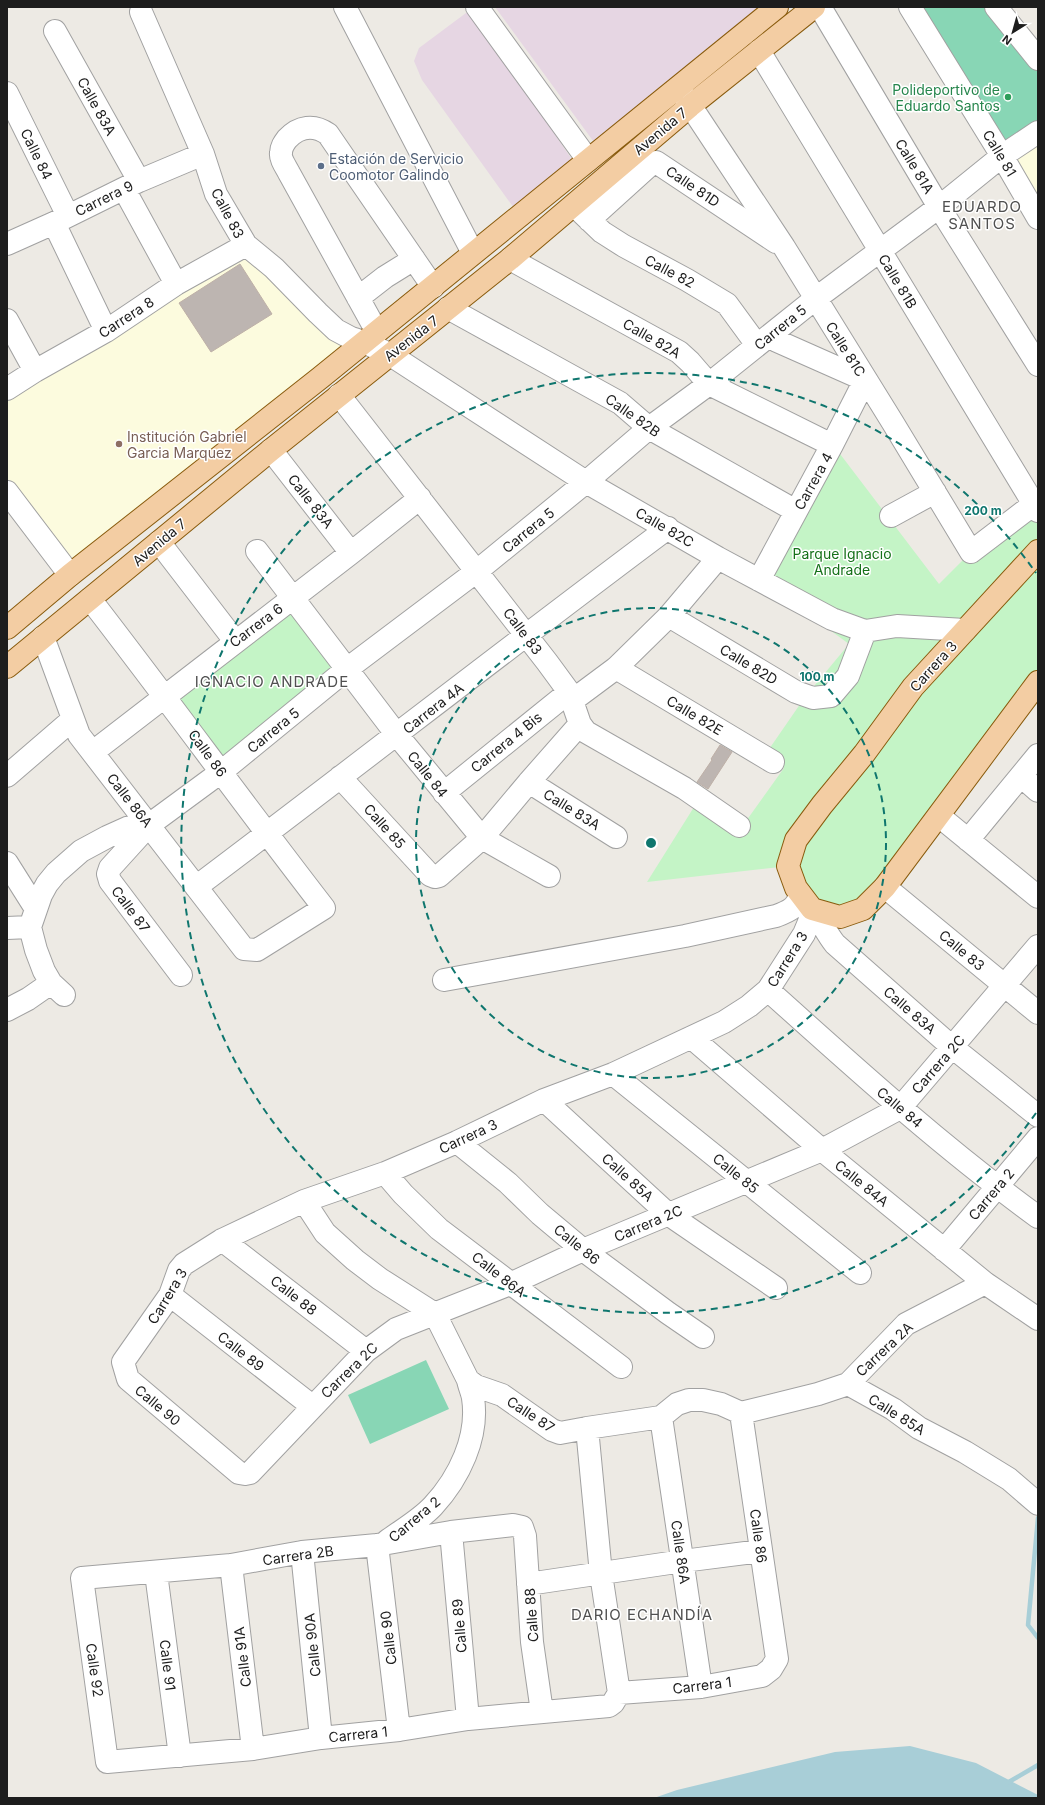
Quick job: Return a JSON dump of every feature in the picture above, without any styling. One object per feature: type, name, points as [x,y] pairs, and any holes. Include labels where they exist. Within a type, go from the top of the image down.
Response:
[{"type":"main road","name":"Avenida 7","points":[[7,628],[70,575],[371,337],[776,7]]},
{"type":"main road","name":"Avenida 7","points":[[7,667],[389,354],[510,259],[581,212],[690,106],[814,7]]},
{"type":"main road","name":"Carrera 3","points":[[806,902],[796,888],[788,866],[796,840],[822,805],[864,754],[913,687],[1038,552]]},
{"type":"main road","points":[[806,902],[840,917],[863,909],[885,886],[939,816],[1038,682]]},
{"type":"street","points":[[345,7],[473,253]]},
{"type":"street","points":[[477,7],[588,160]]},
{"type":"street","name":"Calle 81A","points":[[820,7],[939,207],[1038,365]]},
{"type":"street","name":"Calle 81","points":[[910,7],[1002,156],[1038,218]]},
{"type":"street","points":[[996,7],[1038,60]]},
{"type":"street","name":"Calle 83","points":[[141,12],[203,154],[216,194],[246,245],[274,268],[336,330],[351,338],[371,337],[389,354]]},
{"type":"street","name":"Calle 83A","points":[[55,31],[131,185],[176,284]]},
{"type":"street","name":"Calle 81B","points":[[759,51],[880,252],[1037,505]]},
{"type":"street","name":"Calle 81C","points":[[678,87],[784,247],[971,552],[1037,505]]},
{"type":"street","name":"Calle 84","points":[[7,93],[61,219],[106,331]]},
{"type":"street","points":[[371,337],[358,298],[288,173],[280,154],[283,144],[293,133],[303,127],[320,128],[328,134],[433,286]]},
{"type":"street","name":"Carrera 5","points":[[33,918],[47,884],[56,872],[81,851],[127,828],[149,825],[221,772],[347,669],[477,571],[586,482],[649,428],[709,384],[815,299],[939,207],[1002,156],[1038,132]]},
{"type":"street","name":"Carrera 9","points":[[7,244],[131,185],[203,154]]},
{"type":"street","name":"Calle 81D","points":[[581,212],[652,163],[656,162],[784,247]]},
{"type":"street","name":"Calle 82","points":[[581,212],[602,232],[624,246],[687,280],[727,304],[763,340],[777,341],[865,380]]},
{"type":"street","name":"Carrera 8","points":[[7,389],[35,370],[106,331],[176,284],[246,245]]},
{"type":"street","points":[[358,298],[385,277],[414,259]]},
{"type":"street","name":"Calle 82A","points":[[510,259],[679,352],[709,384],[832,445]]},
{"type":"street","name":"Calle 82B","points":[[448,308],[620,403],[649,428],[796,511]]},
{"type":"street","points":[[7,320],[35,370]]},
{"type":"street","name":"Calle 82C","points":[[389,354],[586,482],[718,558],[832,619],[865,631],[897,626],[965,630]]},
{"type":"street","name":"Carrera 4","points":[[759,580],[832,445],[865,380]]},
{"type":"street","name":"Calle 83","points":[[339,395],[526,634],[571,696],[580,724]]},
{"type":"street","name":"Calle 83A","points":[[271,450],[351,553]]},
{"type":"street","points":[[7,492],[70,575]]},
{"type":"street","points":[[891,516],[935,492]]},
{"type":"street","name":"Carrera 6","points":[[93,752],[420,498]]},
{"type":"street","name":"Carrera 4A","points":[[196,887],[397,735],[526,634],[668,528]]},
{"type":"street","points":[[159,542],[235,641]]},
{"type":"street","name":"Calle 84","points":[[257,551],[397,735],[482,838],[549,876]]},
{"type":"street","points":[[571,696],[616,668],[669,616],[718,558]]},
{"type":"street","name":"Calle 86","points":[[90,599],[165,695],[267,834],[324,908],[257,950],[244,949]]},
{"type":"street","name":"Calle 82D","points":[[669,616],[796,692],[813,698],[831,696],[848,676],[865,631]]},
{"type":"street","name":"Calle 86A","points":[[43,637],[79,735],[244,949]]},
{"type":"street","name":"Calle 82E","points":[[616,668],[773,762]]},
{"type":"street","name":"Carrera 4 Bis","points":[[444,793],[571,696]]},
{"type":"street","points":[[7,776],[73,719]]},
{"type":"street","points":[[482,838],[528,782],[580,724],[586,732],[684,788],[739,826]]},
{"type":"street","points":[[968,840],[1038,755]]},
{"type":"street","points":[[1021,776],[1038,791]]},
{"type":"street","name":"Calle 85","points":[[340,777],[430,875],[435,877],[440,876],[482,838]]},
{"type":"street","name":"Calle 83A","points":[[528,782],[616,837]]},
{"type":"street","points":[[939,816],[1038,897]]},
{"type":"street","name":"Calle 87","points":[[149,825],[110,868],[108,874],[110,881],[181,975]]},
{"type":"street","points":[[7,863],[33,918],[36,950],[57,989],[28,999],[7,1010]]},
{"type":"street","name":"Calle 83","points":[[885,886],[1038,1013]]},
{"type":"street","points":[[444,980],[685,936],[776,916],[790,910],[798,903],[806,902]]},
{"type":"street","name":"Calle 83A","points":[[806,902],[821,920],[828,935],[835,944],[952,1047],[1038,1116]]},
{"type":"street","name":"Carrera 3","points":[[123,1362],[170,1295],[179,1270],[184,1264],[222,1240],[304,1201],[385,1173],[457,1142],[544,1100],[613,1074],[724,1022],[749,1006],[768,990],[804,934],[809,922],[806,902]]},
{"type":"street","points":[[7,928],[33,918]]},
{"type":"street","name":"Carrera 2C","points":[[239,1473],[250,1473],[312,1406],[366,1351],[396,1329],[510,1284],[583,1250],[822,1150],[900,1108],[1038,946]]},
{"type":"street","name":"Calle 84","points":[[768,990],[900,1108],[997,1188],[1038,1217]]},
{"type":"street","name":"Calle 84A","points":[[692,1038],[822,1150],[944,1250],[985,1283],[1038,1319]]},
{"type":"street","name":"Calle 85","points":[[613,1074],[860,1272]]},
{"type":"street","name":"Calle 85A","points":[[544,1100],[668,1214],[776,1288]]},
{"type":"street","name":"Carrera 2","points":[[944,1250],[1038,1138]]},
{"type":"street","name":"Calle 86","points":[[457,1142],[508,1183],[540,1214],[583,1250],[703,1337]]},
{"type":"street","name":"Calle 86A","points":[[385,1173],[403,1194],[439,1229],[620,1367]]},
{"type":"street","points":[[304,1201],[325,1233],[355,1260],[380,1279],[435,1314],[468,1380]]},
{"type":"street","name":"Calle 88","points":[[222,1240],[366,1351]]},
{"type":"street","name":"Carrera 2A","points":[[848,1384],[906,1324],[985,1283]]},
{"type":"street","name":"Calle 89","points":[[170,1295],[312,1406]]},
{"type":"street","name":"Calle 90","points":[[123,1362],[124,1370],[128,1379],[239,1473]]},
{"type":"street","name":"Calle 87","points":[[468,1380],[476,1386],[502,1395],[552,1430],[560,1433],[587,1428]]},
{"type":"street","name":"Carrera 2","points":[[380,1545],[432,1507],[448,1488],[459,1470],[473,1433],[473,1398],[468,1380]]},
{"type":"street","points":[[614,1700],[587,1428],[661,1417],[676,1404],[689,1400],[703,1400],[721,1404],[741,1413],[818,1394],[848,1384]]},
{"type":"street","name":"Calle 85A","points":[[848,1384],[893,1409],[919,1428],[965,1452],[1009,1479],[1038,1504]]},
{"type":"street","name":"Calle 86","points":[[741,1413],[777,1659]]},
{"type":"street","name":"Calle 86A","points":[[661,1417],[700,1687]]},
{"type":"street","name":"Calle 88","points":[[513,1525],[522,1527],[525,1536],[532,1642],[542,1712]]},
{"type":"street","name":"Carrera 2B","points":[[82,1578],[156,1573],[232,1565],[302,1552],[380,1545],[451,1532],[513,1525]]},
{"type":"street","name":"Calle 89","points":[[451,1532],[468,1719]]},
{"type":"street","name":"Calle 90","points":[[380,1545],[399,1730]]},
{"type":"street","name":"Calle 90A","points":[[302,1552],[321,1738]]},
{"type":"street","points":[[528,1584],[683,1561],[761,1552]]},
{"type":"street","name":"Calle 91A","points":[[232,1565],[253,1749]]},
{"type":"street","name":"Calle 91","points":[[156,1573],[180,1756]]},
{"type":"street","name":"Calle 92","points":[[82,1578],[107,1762]]},
{"type":"street","name":"Carrera 1","points":[[107,1762],[253,1749],[321,1738],[399,1730],[468,1719],[542,1712],[762,1676],[772,1669],[777,1659]]},
{"type":"shaded area","points":[[495,7],[763,7],[599,149]]},
{"type":"shaded area","points":[[470,10],[575,164],[516,211],[422,80],[414,61],[419,48]]},
{"type":"shaded area","points":[[1038,142],[1038,198],[1015,158]]},
{"type":"shaded area","name":"Institución Gabriel Garcia Marquez","points":[[247,251],[360,342],[70,571],[7,486],[7,401],[119,335]]},
{"type":"green space","name":"Polideportivo de Eduardo Santos","points":[[923,7],[989,7],[1038,71],[1038,123],[1005,140]]},
{"type":"green space","name":"Parque Ignacio Andrade","points":[[834,446],[939,584],[971,552],[1038,511],[1038,680],[863,906],[813,908],[789,866],[647,882],[694,807],[736,835],[784,768],[765,755],[805,697],[849,644],[760,579]]},
{"type":"green space","points":[[292,600],[344,668],[222,768],[168,695]]},
{"type":"green space","points":[[426,1360],[449,1409],[370,1444],[348,1395]]},
{"type":"water","points":[[910,1746],[976,1763],[1038,1795],[1038,1798],[654,1798],[677,1790],[835,1752]]},
{"type":"building","points":[[240,264],[272,314],[211,352],[179,303]]},
{"type":"building","points":[[720,745],[732,752],[708,789],[697,782]]},
{"type":"waterway","points":[[1038,1518],[1028,1625],[1038,1638]]},
{"type":"waterway","points":[[1007,1783],[1038,1765]]},
{"type":"place","name":"Polideportivo de Eduardo Santos","points":[[1008,97]]},
{"type":"place","name":"Estación de Servicio Coomotor Galindo","points":[[321,166]]},
{"type":"place","name":"Institución Gabriel Garcia Marquez","points":[[119,444]]},
{"type":"district","name":"EDUARDO SANTOS","points":[[982,214]]},
{"type":"district","name":"IGNACIO ANDRADE","points":[[272,681]]},
{"type":"district","name":"DARIO ECHANDÍA","points":[[642,1614]]}]
